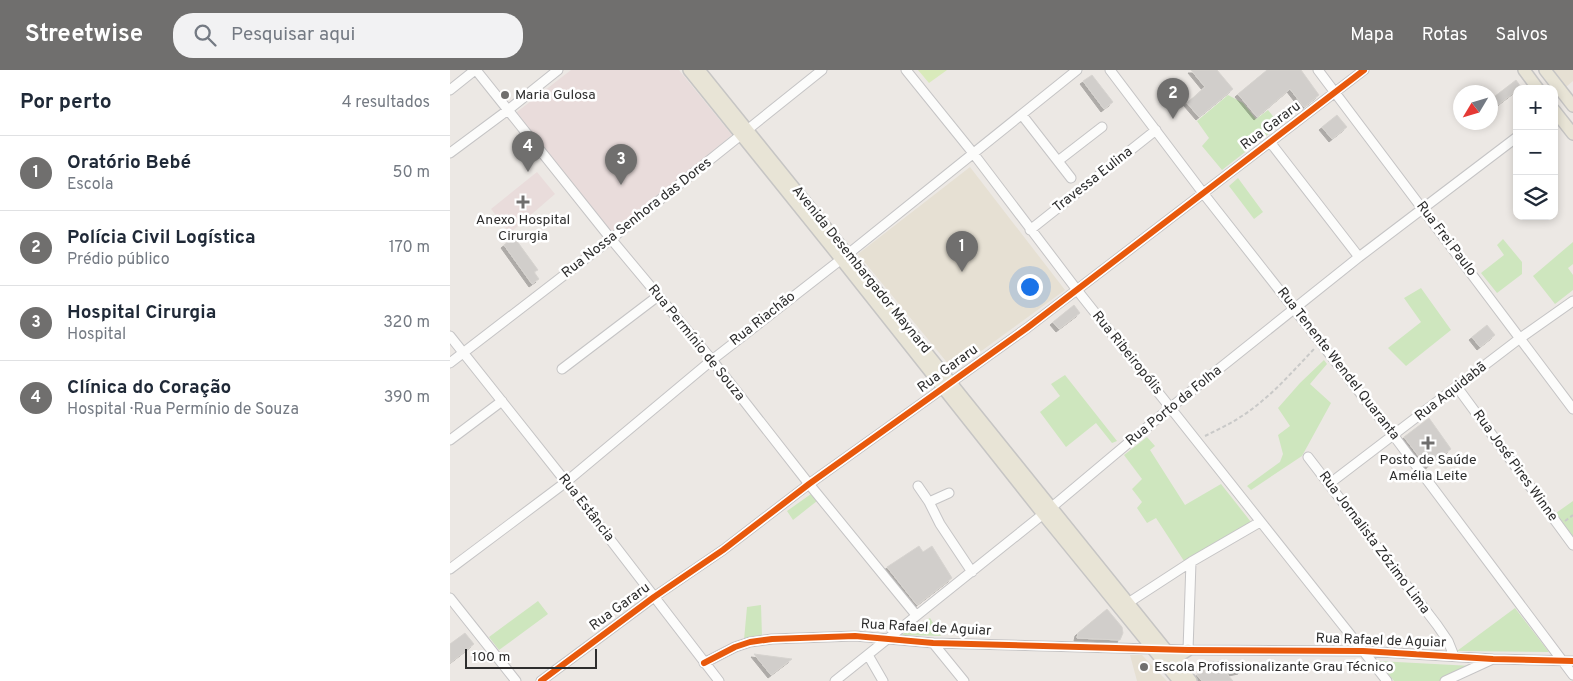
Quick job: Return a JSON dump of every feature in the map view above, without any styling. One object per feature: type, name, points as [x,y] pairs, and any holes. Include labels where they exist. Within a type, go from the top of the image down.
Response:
[{"type":"main road","name":"Avenida Desembargador Maynard","points":[[688,70],[745,133]]},
{"type":"main road","name":"Avenida Desembargador Maynard","points":[[699,70],[745,133],[1048,510],[1178,680]]},
{"type":"main road","points":[[1524,70],[1535,85]]},
{"type":"main road","points":[[1545,70],[1571,100]]},
{"type":"main road","points":[[1558,115],[1573,134]]},
{"type":"main road","name":"Avenida Desembargador Maynard","points":[[1048,510],[1167,649],[1191,681]]},
{"type":"main road","points":[[1178,664],[1180,655],[1188,650]]},
{"type":"street","points":[[450,90],[476,70]]},
{"type":"street","name":"Rua Permínio de Souza","points":[[476,70],[611,240],[712,360],[809,484],[916,615]]},
{"type":"street","points":[[450,152],[508,110],[558,70]]},
{"type":"street","name":"Rua Nossa Senhora das Dores","points":[[450,363],[611,240],[822,70]]},
{"type":"street","name":"Rua Ribeiropólis","points":[[906,70],[973,153],[1077,290],[1387,681]]},
{"type":"street","name":"Rua Riachão","points":[[450,569],[566,482],[712,360],[1077,70]]},
{"type":"street","name":"Rua Tenente Wendel Quaranta","points":[[1110,70],[1203,193],[1394,436],[1573,675]]},
{"type":"street","name":"Rua Frei Paulo","points":[[1318,70],[1573,409]]},
{"type":"street","name":"Rua Gararu","points":[[541,681],[1077,290],[1364,70]]},
{"type":"street","points":[[1022,115],[1071,178]]},
{"type":"street","points":[[1058,161],[1102,127]]},
{"type":"street","name":"Travessa Eulina","points":[[1030,230],[1156,130]]},
{"type":"street","name":"Rua Porto da Folha","points":[[835,681],[972,572],[1170,408],[1359,257],[1513,140]]},
{"type":"street","points":[[1270,142],[1359,257]]},
{"type":"street","points":[[562,369],[658,296]]},
{"type":"street","name":"Rua Aquidabã","points":[[1329,484],[1519,339],[1573,301]]},
{"type":"street","name":"Rua Estância","points":[[450,336],[566,482],[719,681]]},
{"type":"street","name":"Rua José Pires Winne","points":[[1457,387],[1573,545]]},
{"type":"street","points":[[450,440],[502,401]]},
{"type":"street","name":"Rua Jornalista Zózimo Lima","points":[[1308,457],[1437,625],[1448,641],[1454,656]]},
{"type":"street","points":[[918,486],[929,502],[940,524],[972,572]]},
{"type":"street","points":[[929,502],[949,494]]},
{"type":"street","points":[[1128,603],[1191,562],[1260,522]]},
{"type":"street","points":[[1188,650],[1191,562]]},
{"type":"street","points":[[450,598],[516,681]]},
{"type":"street","name":"Rua Rafael de Aguiar","points":[[704,663],[735,646],[750,642],[772,639],[856,636],[933,642],[1188,650],[1363,651],[1493,659],[1573,661]]},
{"type":"street","points":[[933,642],[964,681]]},
{"type":"street","points":[[868,655],[883,681]]},
{"type":"street","points":[[1446,681],[1493,659]]},
{"type":"path","points":[[1196,441],[1242,417],[1267,397],[1320,342]]},
{"type":"shaded area","points":[[571,70],[679,70],[732,135],[612,234],[513,115]]},
{"type":"shaded area","points":[[1553,70],[1573,70],[1573,81],[1566,87]]},
{"type":"shaded area","points":[[970,167],[1065,290],[954,371],[858,254]]},
{"type":"shaded area","name":"Anexo Hospital Cirurgia","points":[[537,172],[555,194],[510,233],[491,209]]},
{"type":"shaded area","name":"Escola Profissionalizante Grau Técnico","points":[[1130,655],[1142,655],[1167,681],[1137,681]]},
{"type":"green space","points":[[918,70],[947,70],[929,83]]},
{"type":"green space","points":[[1228,95],[1243,103],[1256,119],[1268,110],[1280,125],[1222,170],[1202,146],[1209,138],[1197,121]]},
{"type":"green space","points":[[1238,178],[1263,212],[1254,219],[1229,186]]},
{"type":"green space","points":[[1503,239],[1522,262],[1522,274],[1497,293],[1481,273],[1504,255],[1497,245]]},
{"type":"green space","points":[[1573,242],[1573,264],[1568,268],[1573,275],[1573,290],[1555,304],[1533,276]]},
{"type":"green space","points":[[1421,288],[1451,330],[1406,366],[1388,348],[1421,322],[1404,298]]},
{"type":"green space","points":[[1324,360],[1327,364],[1310,384],[1331,403],[1302,456],[1251,490],[1247,486],[1280,462],[1283,454],[1278,435],[1290,426],[1278,408]]},
{"type":"green space","points":[[1065,375],[1117,441],[1112,443],[1096,423],[1066,447],[1040,412],[1060,396],[1051,384]]},
{"type":"green space","points":[[1147,437],[1155,446],[1150,450],[1185,505],[1221,484],[1251,522],[1184,561],[1156,518],[1147,523],[1137,508],[1142,502],[1132,489],[1142,479],[1124,455]]},
{"type":"green space","points":[[811,494],[817,501],[793,520],[787,511]]},
{"type":"green space","points":[[1573,501],[1573,536],[1556,513]]},
{"type":"green space","points":[[538,601],[548,614],[499,650],[489,637]]},
{"type":"green space","points":[[761,605],[762,637],[744,640],[747,607]]},
{"type":"green space","points":[[1515,608],[1549,652],[1457,651]]},
{"type":"green space","points":[[930,618],[941,636],[901,635]]},
{"type":"green space","points":[[1378,661],[1472,666],[1440,681],[1394,681]]},
{"type":"building","points":[[1191,70],[1217,70],[1233,89],[1199,117],[1187,103],[1205,87]]},
{"type":"building","points":[[1267,70],[1301,70],[1319,95],[1304,107],[1290,89],[1257,117],[1238,94]]},
{"type":"building","points":[[1092,75],[1113,102],[1104,109],[1083,81]]},
{"type":"building","points":[[1516,80],[1520,85],[1513,85],[1513,93],[1498,105],[1498,94]]},
{"type":"building","points":[[1337,115],[1347,127],[1332,139],[1322,127]]},
{"type":"building","points":[[514,237],[538,270],[534,272],[539,279],[532,284],[504,245]]},
{"type":"building","points":[[1074,305],[1080,313],[1059,329],[1053,322]]},
{"type":"building","points":[[1487,325],[1495,335],[1480,347],[1472,337]]},
{"type":"building","name":"Posto de Saúde Amélia Leite","points":[[1429,418],[1451,449],[1427,467],[1404,437]]},
{"type":"building","points":[[919,546],[923,552],[932,546],[952,578],[917,605],[887,567]]},
{"type":"building","points":[[1107,609],[1122,627],[1123,633],[1120,640],[1077,638],[1078,633]]},
{"type":"building","points":[[465,633],[474,644],[450,663],[450,644]]},
{"type":"building","points":[[754,654],[792,659],[771,675]]},
{"type":"building","points":[[1210,661],[1240,663],[1241,671],[1227,674],[1233,681],[1202,681],[1197,675]]},
{"type":"cycle path","points":[[541,681],[654,597],[723,550],[809,484],[1027,328],[1364,70]]},
{"type":"cycle path","points":[[704,663],[735,647],[750,642],[772,639],[855,636],[933,643],[1188,650],[1363,651],[1493,659],[1573,661]]},
{"type":"place","name":"Maria Gulosa","points":[[505,95]]},
{"type":"place","name":"Polícia Civil Logística","points":[[1173,119]]},
{"type":"place","name":"Clínica do Coração","points":[[528,172]]},
{"type":"place","name":"Hospital Cirurgia","points":[[621,185]]},
{"type":"place","name":"Anexo Hospital Cirurgia","points":[[523,202]]},
{"type":"place","name":"Oratório Bebé","points":[[962,272]]},
{"type":"place","name":"Posto de Saúde Amélia Leite","points":[[1428,443]]},
{"type":"place","name":"Escola Profissionalizante Grau Técnico","points":[[1144,667]]}]
